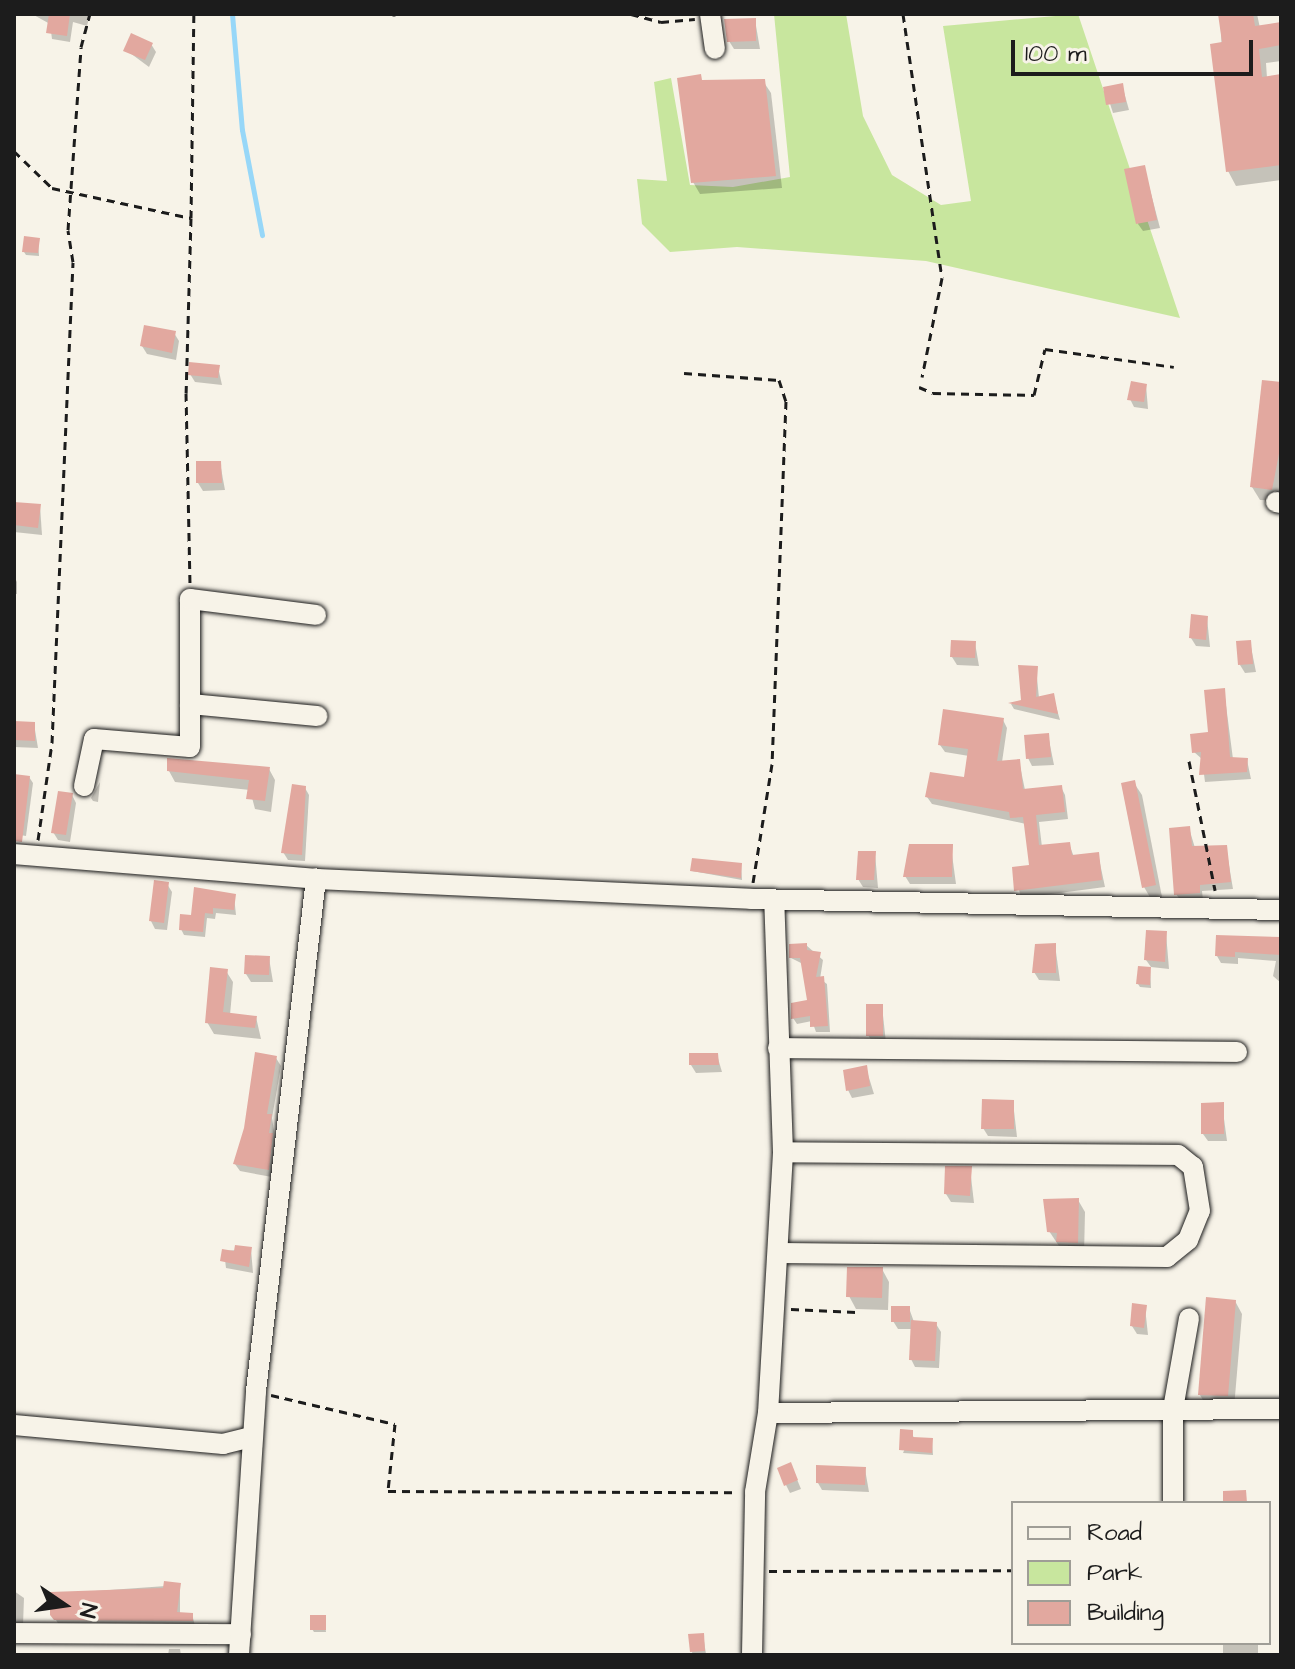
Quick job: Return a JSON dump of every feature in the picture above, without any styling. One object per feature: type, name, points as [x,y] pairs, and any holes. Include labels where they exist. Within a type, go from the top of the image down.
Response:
[{"type":"street","points":[[710,16],[715,49]]},
{"type":"street","points":[[84,786],[94,739],[190,747],[190,599],[316,615]]},
{"type":"street","points":[[190,704],[317,716]]},
{"type":"street","points":[[14,854],[316,879],[751,899],[1281,910]]},
{"type":"street","points":[[14,1633],[240,1645],[256,1391],[316,879]]},
{"type":"street","points":[[752,1655],[755,1492],[768,1413],[780,1253],[783,1152],[774,900]]},
{"type":"street","points":[[778,1048],[1237,1052]]},
{"type":"street","points":[[780,1253],[1167,1257],[1188,1240],[1200,1211],[1193,1167],[1178,1155],[783,1152]]},
{"type":"street","points":[[1173,1501],[1173,1409],[1189,1318]]},
{"type":"street","points":[[768,1413],[1281,1409]]},
{"type":"street","points":[[14,1425],[223,1444],[252,1437]]},
{"type":"path","points":[[36,856],[52,743],[73,262],[71,194],[81,47],[90,14]]},
{"type":"path","points":[[190,599],[186,393],[194,14]]},
{"type":"path","points":[[631,14],[661,22],[710,16]]},
{"type":"path","points":[[903,14],[941,255],[942,278],[922,377]]},
{"type":"path","points":[[14,151],[52,188],[191,218]]},
{"type":"path","points":[[919,387],[933,393],[1034,395],[1045,349],[1174,367]]},
{"type":"path","points":[[684,373],[779,380],[786,401],[772,764],[751,899]]},
{"type":"path","points":[[1189,761],[1219,909]]},
{"type":"path","points":[[776,1308],[856,1312]]},
{"type":"path","points":[[256,1391],[395,1424],[388,1491],[755,1492]]},
{"type":"path","points":[[754,1571],[1011,1570]]},
{"type":"green space","points":[[774,14],[846,14],[863,116],[892,175],[941,205],[971,201],[943,26],[1078,14],[1180,318],[926,261],[737,247],[670,252],[642,224],[637,179],[667,181],[654,82],[671,78],[690,185],[733,187],[790,177]]},
{"type":"building","points":[[49,14],[70,14],[67,36],[46,33]]},
{"type":"building","points":[[1218,14],[1253,14],[1255,26],[1281,22],[1281,45],[1259,49],[1262,77],[1281,74],[1281,165],[1226,172],[1210,44],[1222,42]]},
{"type":"building","points":[[756,18],[756,41],[727,42],[724,19]]},
{"type":"building","points":[[131,33],[153,43],[145,60],[123,51]]},
{"type":"building","points":[[701,74],[702,80],[765,79],[776,176],[691,183],[677,78]]},
{"type":"building","points":[[1123,83],[1126,102],[1106,105],[1103,87]]},
{"type":"building","points":[[1145,165],[1157,220],[1136,224],[1124,169]]},
{"type":"building","points":[[24,236],[40,238],[38,253],[22,252]]},
{"type":"building","points":[[144,325],[176,331],[172,353],[140,346]]},
{"type":"building","points":[[189,362],[220,365],[218,378],[188,375]]},
{"type":"building","points":[[1262,380],[1281,382],[1281,443],[1272,490],[1250,487]]},
{"type":"building","points":[[1131,381],[1147,384],[1144,402],[1127,400]]},
{"type":"building","points":[[196,461],[221,461],[222,483],[196,483]]},
{"type":"building","points":[[14,502],[41,504],[38,528],[14,525]]},
{"type":"building","points":[[1191,614],[1208,616],[1206,640],[1189,638]]},
{"type":"building","points":[[951,640],[976,641],[975,658],[950,657]]},
{"type":"building","points":[[1251,640],[1253,664],[1238,665],[1236,641]]},
{"type":"building","points":[[1018,665],[1038,666],[1036,697],[1054,693],[1058,714],[1008,703],[1021,700]]},
{"type":"building","points":[[1225,688],[1230,757],[1248,758],[1247,772],[1199,775],[1201,752],[1192,753],[1190,734],[1208,732],[1204,690]]},
{"type":"building","points":[[943,709],[1004,718],[997,761],[1020,759],[1023,789],[1062,785],[1065,812],[1036,815],[1039,845],[1070,842],[1072,855],[1099,852],[1102,880],[1014,891],[1012,867],[1029,865],[1023,817],[1010,818],[1009,812],[925,797],[930,772],[964,777],[968,749],[938,745]]},
{"type":"building","points":[[14,721],[35,722],[35,741],[14,740]]},
{"type":"building","points":[[1049,733],[1051,757],[1026,759],[1024,735]]},
{"type":"building","points":[[167,758],[270,767],[265,801],[246,799],[249,780],[167,771]]},
{"type":"building","points":[[14,774],[30,776],[22,842],[14,841]]},
{"type":"building","points":[[1135,780],[1156,885],[1142,888],[1121,783]]},
{"type":"building","points":[[292,784],[306,786],[302,855],[281,853]]},
{"type":"building","points":[[58,791],[73,793],[66,835],[51,833]]},
{"type":"building","points":[[1190,826],[1192,846],[1227,845],[1231,882],[1200,885],[1200,893],[1174,895],[1169,828]]},
{"type":"building","points":[[909,844],[953,844],[952,877],[903,877]]},
{"type":"building","points":[[858,851],[876,851],[874,880],[856,880]]},
{"type":"building","points":[[692,858],[742,863],[741,878],[690,871]]},
{"type":"building","points":[[154,880],[169,882],[164,923],[149,921]]},
{"type":"building","points":[[194,887],[236,894],[234,910],[213,908],[213,914],[205,913],[203,932],[179,930],[180,914],[191,915]]},
{"type":"building","points":[[1146,930],[1167,931],[1165,962],[1144,960]]},
{"type":"building","points":[[1216,935],[1281,937],[1281,955],[1235,952],[1235,957],[1215,956]]},
{"type":"building","points":[[807,943],[807,950],[821,952],[816,977],[824,976],[828,1026],[810,1027],[810,1016],[791,1019],[791,1003],[807,1000],[800,958],[789,958],[789,944]]},
{"type":"building","points":[[1056,943],[1056,973],[1032,973],[1035,944]]},
{"type":"building","points":[[245,955],[270,956],[269,975],[244,974]]},
{"type":"building","points":[[1138,966],[1151,967],[1150,985],[1136,984]]},
{"type":"building","points":[[210,967],[228,969],[223,1012],[257,1016],[255,1028],[205,1023]]},
{"type":"building","points":[[866,1004],[883,1004],[883,1036],[866,1036]]},
{"type":"building","points":[[255,1052],[277,1056],[267,1114],[272,1114],[269,1133],[273,1133],[269,1170],[233,1164],[244,1128]]},
{"type":"building","points":[[689,1053],[718,1053],[719,1065],[689,1065]]},
{"type":"building","points":[[867,1065],[870,1086],[846,1091],[843,1070]]},
{"type":"building","points":[[982,1099],[1014,1100],[1014,1129],[981,1129]]},
{"type":"building","points":[[1224,1102],[1224,1134],[1201,1134],[1201,1103]]},
{"type":"building","points":[[945,1166],[972,1166],[970,1196],[944,1194]]},
{"type":"building","points":[[1079,1198],[1078,1243],[1056,1242],[1057,1233],[1047,1232],[1043,1199]]},
{"type":"building","points":[[235,1245],[252,1247],[249,1267],[220,1261],[222,1249],[234,1251]]},
{"type":"building","points":[[847,1267],[883,1267],[882,1298],[846,1297]]},
{"type":"building","points":[[1206,1297],[1236,1300],[1228,1396],[1198,1395]]},
{"type":"building","points":[[1132,1303],[1147,1305],[1144,1328],[1130,1326]]},
{"type":"building","points":[[891,1306],[910,1306],[910,1322],[891,1322]]},
{"type":"building","points":[[911,1320],[937,1322],[935,1361],[909,1360]]},
{"type":"building","points":[[900,1429],[913,1430],[913,1437],[933,1438],[932,1453],[899,1450]]},
{"type":"building","points":[[791,1462],[798,1480],[784,1486],[777,1468]]},
{"type":"building","points":[[816,1465],[866,1467],[865,1485],[816,1483]]},
{"type":"building","points":[[1246,1490],[1247,1501],[1223,1501],[1223,1491]]},
{"type":"building","points":[[164,1581],[181,1583],[177,1612],[193,1613],[193,1621],[54,1620],[50,1615],[50,1592],[163,1588]]},
{"type":"building","points":[[310,1615],[326,1615],[326,1630],[310,1630]]},
{"type":"building","points":[[704,1633],[705,1651],[690,1652],[688,1634]]},
{"type":"waterway","points":[[232,14],[242,130],[262,235]]}]
